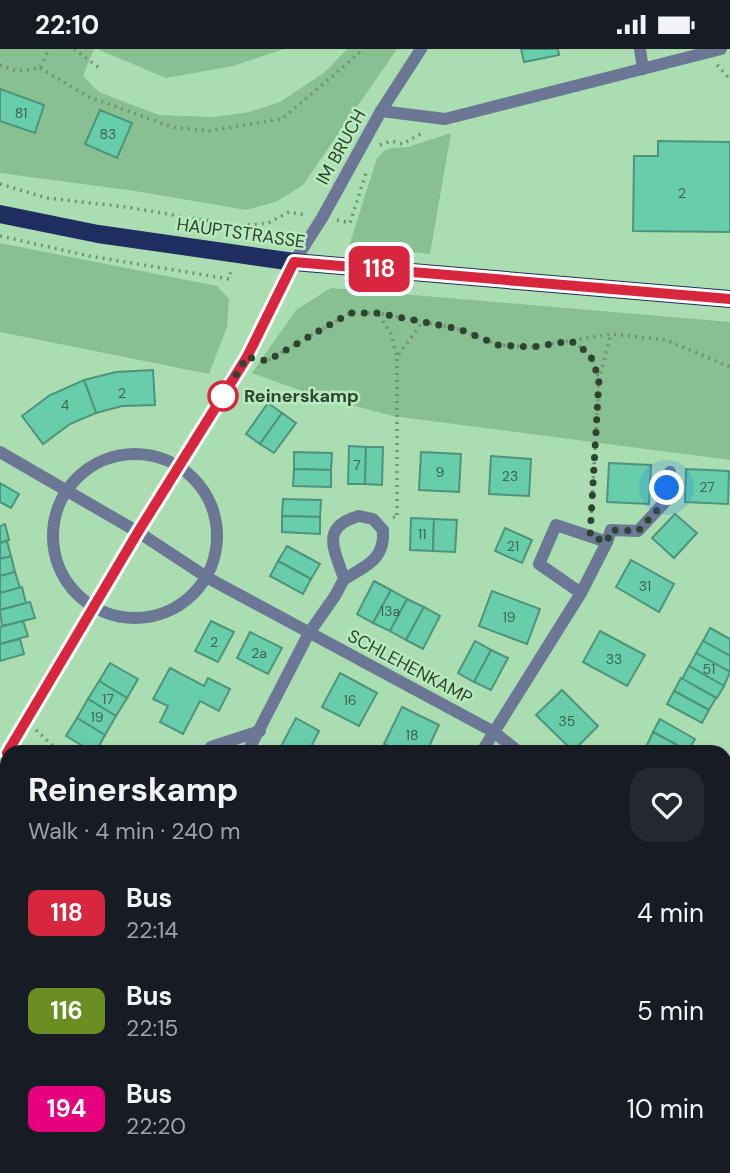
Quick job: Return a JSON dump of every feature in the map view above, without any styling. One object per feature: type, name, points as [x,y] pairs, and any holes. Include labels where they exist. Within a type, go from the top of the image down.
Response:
[{"type":"main road","name":"HAUPTSTRASSE","points":[[0,214],[98,234],[294,262],[730,299]]},
{"type":"street","name":"IM BRUCH","points":[[11,745],[179,464],[247,357],[294,262],[322,218],[381,111],[421,49]]},
{"type":"street","points":[[640,49],[643,69]]},
{"type":"street","points":[[381,111],[445,119],[721,49]]},
{"type":"street","name":"SCHLEHENKAMP","points":[[0,452],[138,532],[208,578],[494,732],[510,745]]},
{"type":"street","points":[[124,454],[136,454],[179,464],[204,489],[219,536],[208,578],[178,608],[134,621],[93,607],[71,590],[58,567],[55,528],[58,510],[67,492],[78,476],[95,464],[124,454]]},
{"type":"street","points":[[486,745],[581,593],[611,530],[638,531],[664,503],[670,472]]},
{"type":"street","points":[[252,745],[309,633],[344,579],[372,562],[380,552],[384,541],[383,530],[373,519],[359,516],[345,519],[335,530],[331,544],[344,579]]},
{"type":"street","points":[[581,593],[539,564],[556,525],[607,542]]},
{"type":"street","points":[[217,745],[260,731]]},
{"type":"path","points":[[40,68],[49,49]]},
{"type":"path","points":[[74,49],[98,67]]},
{"type":"path","points":[[0,65],[18,71],[40,68],[89,97],[172,127],[209,131],[282,119],[364,49]]},
{"type":"path","points":[[0,184],[47,198],[224,222]]},
{"type":"path","points":[[0,236],[89,256],[229,279]]},
{"type":"path","points":[[247,357],[267,361],[350,313],[378,313],[459,329],[498,345],[533,347],[611,334],[666,340],[730,367]]},
{"type":"path","points":[[359,516],[397,517],[397,357],[391,334],[378,313]]},
{"type":"path","points":[[397,357],[422,323]]},
{"type":"path","points":[[590,536],[599,379],[611,334]]},
{"type":"path","points":[[571,341],[590,354],[599,379]]},
{"type":"path","points":[[26,722],[52,745]]},
{"type":"green space","points":[[0,49],[94,49],[83,76],[99,92],[159,115],[214,117],[249,112],[280,102],[325,72],[347,49],[397,49],[303,185],[276,202],[246,210],[135,191],[0,173]]},
{"type":"green space","points":[[97,49],[284,49],[233,66],[166,78]]},
{"type":"green space","points":[[451,133],[430,254],[349,246],[377,158],[391,148],[408,147]]},
{"type":"green space","points":[[0,243],[217,286],[229,299],[227,327],[209,374],[0,332]]},
{"type":"green space","points":[[331,288],[730,322],[730,460],[393,416],[313,395],[252,373],[296,310]]},
{"type":"building","points":[[521,49],[558,49],[559,55],[524,62]]},
{"type":"building","points":[[0,89],[44,105],[35,133],[0,121]]},
{"type":"building","points":[[100,110],[132,123],[117,158],[85,144]]},
{"type":"building","points":[[658,141],[730,142],[730,232],[633,231],[634,156],[658,156]]},
{"type":"building","points":[[153,370],[155,405],[122,406],[96,413],[84,380],[116,372]]},
{"type":"building","points":[[84,380],[96,413],[70,424],[43,444],[22,416],[50,395]]},
{"type":"building","points":[[268,403],[282,413],[260,444],[246,434]]},
{"type":"building","points":[[282,413],[296,423],[274,453],[260,444]]},
{"type":"building","points":[[349,446],[366,447],[365,484],[348,484]]},
{"type":"building","points":[[366,447],[383,447],[382,485],[365,484]]},
{"type":"building","points":[[294,452],[332,453],[331,470],[294,469]]},
{"type":"building","points":[[421,452],[461,454],[459,492],[419,490]]},
{"type":"building","points":[[491,456],[531,459],[529,496],[489,494]]},
{"type":"building","points":[[609,463],[651,465],[649,504],[607,502]]},
{"type":"building","points":[[294,469],[331,470],[331,487],[293,486]]},
{"type":"building","points":[[686,469],[729,471],[728,504],[685,502]]},
{"type":"building","points":[[0,483],[19,494],[11,508],[0,502]]},
{"type":"building","points":[[283,499],[321,500],[320,517],[282,516]]},
{"type":"building","points":[[675,514],[697,533],[674,558],[652,538]]},
{"type":"building","points":[[282,516],[320,517],[320,534],[282,532]]},
{"type":"building","points":[[411,518],[434,519],[433,551],[410,550]]},
{"type":"building","points":[[434,519],[457,520],[455,552],[433,551]]},
{"type":"building","points":[[5,524],[9,540],[0,543],[0,526]]},
{"type":"building","points":[[505,528],[532,540],[522,563],[495,551]]},
{"type":"building","points":[[7,541],[11,556],[0,559],[0,543]]},
{"type":"building","points":[[287,546],[320,564],[311,579],[278,561]]},
{"type":"building","points":[[11,556],[15,572],[0,576],[0,559]]},
{"type":"building","points":[[631,560],[674,584],[659,612],[616,587]]},
{"type":"building","points":[[278,561],[311,579],[303,594],[270,576]]},
{"type":"building","points":[[15,572],[20,588],[0,593],[0,576]]},
{"type":"building","points":[[374,581],[391,590],[373,623],[357,614]]},
{"type":"building","points":[[22,587],[26,603],[0,610],[0,593]]},
{"type":"building","points":[[391,590],[407,599],[390,631],[373,623]]},
{"type":"building","points":[[492,591],[540,609],[527,644],[479,626]]},
{"type":"building","points":[[407,599],[424,607],[406,640],[390,631]]},
{"type":"building","points":[[30,602],[35,618],[2,626],[0,610]]},
{"type":"building","points":[[424,607],[440,616],[423,649],[406,640]]},
{"type":"building","points":[[23,621],[28,636],[0,644],[0,627]]},
{"type":"building","points":[[211,621],[234,632],[218,662],[195,651]]},
{"type":"building","points":[[710,628],[730,639],[730,656],[703,641]]},
{"type":"building","points":[[600,631],[645,655],[627,686],[583,662]]},
{"type":"building","points":[[250,632],[282,648],[268,674],[237,658]]},
{"type":"building","points":[[20,639],[24,654],[0,661],[0,644]]},
{"type":"building","points":[[475,641],[491,650],[474,682],[458,673]]},
{"type":"building","points":[[703,641],[730,656],[730,672],[696,653]]},
{"type":"building","points":[[491,650],[508,658],[491,690],[474,682]]},
{"type":"building","points":[[696,653],[730,672],[724,686],[689,666]]},
{"type":"building","points":[[110,663],[138,679],[127,698],[99,681]]},
{"type":"building","points":[[689,666],[724,686],[717,698],[682,679]]},
{"type":"building","points":[[170,668],[204,686],[208,678],[230,689],[219,711],[200,701],[183,734],[160,722],[168,706],[153,699]]},
{"type":"building","points":[[340,673],[377,693],[359,726],[322,707]]},
{"type":"building","points":[[681,678],[716,698],[709,710],[674,691]]},
{"type":"building","points":[[99,681],[127,698],[116,716],[88,699]]},
{"type":"building","points":[[562,690],[598,726],[579,745],[567,745],[536,715]]},
{"type":"building","points":[[674,691],[709,710],[702,723],[667,704]]},
{"type":"building","points":[[88,699],[116,716],[105,735],[77,718]]},
{"type":"building","points":[[402,707],[439,725],[430,745],[384,744]]},
{"type":"building","points":[[77,718],[105,735],[99,745],[81,745],[66,736]]},
{"type":"building","points":[[296,718],[319,731],[312,745],[282,745]]},
{"type":"building","points":[[660,719],[695,739],[692,745],[677,745],[653,732]]},
{"type":"building","points":[[653,732],[677,745],[647,745]]},
{"type":"bus line","name":"118","points":[[12,745],[179,464],[247,357],[294,262],[730,299]]},
{"type":"place","name":"Reinerskamp","points":[[223,396]]},
{"type":"route","points":[[223,396],[247,357],[267,361],[350,313],[378,313],[459,329],[498,345],[533,347],[571,341],[590,354],[599,379],[590,536],[607,542],[611,530],[638,531],[664,503],[667,488]]}]
